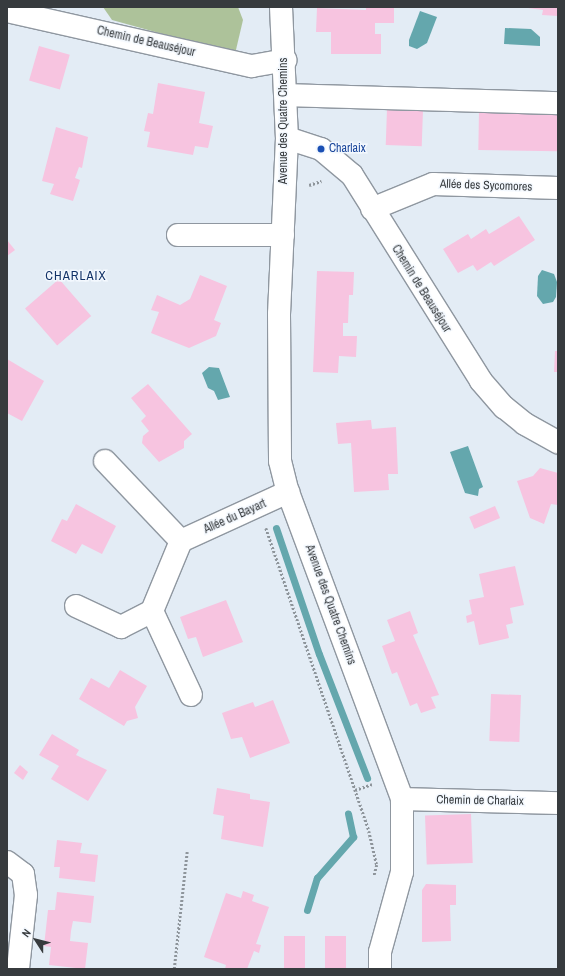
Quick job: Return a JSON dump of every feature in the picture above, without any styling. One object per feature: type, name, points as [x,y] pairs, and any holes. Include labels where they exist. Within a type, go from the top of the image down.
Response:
[{"type":"street","name":"Avenue des Quatre Chemins","points":[[281,7],[285,60],[287,138],[283,235],[280,461],[288,492],[402,799],[402,872],[380,952],[380,969]]},
{"type":"street","name":"Chemin de Beauséjour","points":[[7,10],[252,66],[285,60]]},
{"type":"street","points":[[286,94],[558,103]]},
{"type":"street","name":"Chemin de Beauséjour","points":[[287,138],[321,149],[352,175],[481,381],[504,407],[525,424],[558,442]]},
{"type":"street","name":"Allée des Sycomores","points":[[372,209],[433,184],[558,188]]},
{"type":"street","points":[[178,234],[283,235]]},
{"type":"street","points":[[76,606],[121,627],[152,611],[182,540],[105,461]]},
{"type":"street","name":"Allée du Bayart","points":[[182,540],[264,505],[288,492]]},
{"type":"street","points":[[152,611],[190,695]]},
{"type":"street","name":"Chemin de Charlaix","points":[[402,799],[558,803]]},
{"type":"street","points":[[7,862],[23,874],[26,895],[18,969]]},
{"type":"path","points":[[284,196],[295,195],[313,181],[328,183]]},
{"type":"path","points":[[264,505],[266,527],[355,790],[376,865],[373,880]]},
{"type":"path","points":[[355,790],[375,783]]},
{"type":"path","points":[[174,969],[187,852]]},
{"type":"green space","points":[[103,7],[238,7],[243,20],[235,54],[112,20]]},
{"type":"water","points":[[420,11],[437,17],[427,43],[417,49],[409,46],[409,40]]},
{"type":"water","points":[[505,28],[531,29],[540,37],[540,46],[504,44]]},
{"type":"water","points":[[542,270],[554,274],[557,282],[556,297],[553,302],[543,304],[537,296],[538,276]]},
{"type":"water","points":[[209,367],[219,368],[230,397],[218,400],[214,391],[208,388],[202,373]]},
{"type":"water","points":[[468,446],[483,487],[479,489],[478,496],[465,493],[450,452]]},
{"type":"building","points":[[366,7],[394,7],[394,23],[375,23],[375,34],[381,34],[381,54],[331,54],[331,32],[316,32],[317,8],[366,10]]},
{"type":"building","points":[[520,7],[558,7],[558,16],[542,15],[543,10]]},
{"type":"building","points":[[39,46],[70,55],[60,89],[29,81]]},
{"type":"building","points":[[158,83],[205,92],[199,123],[213,126],[208,148],[195,146],[193,155],[147,147],[150,132],[144,131],[148,113],[153,114]]},
{"type":"building","points":[[387,109],[423,110],[422,146],[386,145]]},
{"type":"building","points":[[479,111],[558,112],[557,151],[478,150]]},
{"type":"building","points":[[56,127],[88,137],[82,168],[79,167],[75,178],[80,180],[73,201],[50,194],[54,184],[42,181]]},
{"type":"building","points":[[519,216],[535,240],[494,266],[491,262],[477,271],[473,265],[458,273],[443,249],[468,234],[471,239],[486,229],[489,234]]},
{"type":"building","points":[[7,240],[15,250],[7,256]]},
{"type":"building","points":[[317,271],[354,272],[353,295],[349,295],[348,323],[343,323],[343,336],[357,336],[356,357],[339,356],[338,373],[313,372]]},
{"type":"building","points":[[200,275],[227,286],[214,320],[221,323],[216,336],[189,348],[151,333],[159,312],[151,310],[157,295],[180,305],[190,299]]},
{"type":"building","points":[[59,279],[91,316],[57,346],[25,309]]},
{"type":"building","points":[[555,351],[558,351],[558,372],[554,372]]},
{"type":"building","points":[[7,359],[44,381],[22,421],[7,413]]},
{"type":"building","points":[[148,384],[192,434],[184,441],[184,448],[159,462],[142,443],[143,436],[149,431],[141,421],[146,416],[131,398]]},
{"type":"building","points":[[371,420],[372,429],[396,427],[398,474],[388,474],[389,490],[354,492],[351,443],[338,444],[336,423]]},
{"type":"building","points":[[540,468],[558,473],[558,505],[551,504],[544,524],[530,518],[517,481],[533,476]]},
{"type":"building","points":[[76,504],[116,526],[102,554],[82,544],[76,554],[51,541],[62,519],[67,521]]},
{"type":"building","points":[[495,506],[500,518],[474,529],[469,517]]},
{"type":"building","points":[[515,566],[524,605],[510,608],[513,623],[506,625],[509,638],[479,645],[474,621],[467,623],[466,616],[472,614],[469,600],[484,597],[479,574]]},
{"type":"building","points":[[226,600],[243,642],[203,657],[196,637],[188,639],[180,617]]},
{"type":"building","points":[[410,611],[418,633],[413,635],[439,695],[431,697],[436,708],[421,713],[417,703],[410,706],[397,672],[392,674],[382,646],[395,641],[387,620]]},
{"type":"building","points":[[120,670],[147,686],[135,707],[138,718],[127,721],[124,726],[79,699],[91,678],[109,688]]},
{"type":"building","points":[[491,694],[521,695],[519,742],[489,741]]},
{"type":"building","points":[[273,700],[290,743],[250,758],[242,737],[231,739],[222,713],[253,702],[255,707]]},
{"type":"building","points":[[52,734],[79,750],[76,755],[107,770],[88,801],[51,779],[59,766],[39,755]]},
{"type":"building","points":[[20,765],[28,772],[23,780],[14,773]]},
{"type":"building","points":[[217,788],[250,794],[250,799],[270,802],[263,847],[221,839],[224,816],[213,814]]},
{"type":"building","points":[[471,814],[473,863],[427,865],[425,816]]},
{"type":"building","points":[[57,840],[82,843],[80,853],[98,855],[95,882],[59,878],[60,867],[54,867]]},
{"type":"building","points":[[426,884],[456,885],[456,905],[450,905],[451,941],[422,942],[422,890]]},
{"type":"building","points":[[243,891],[254,895],[252,901],[269,907],[256,944],[261,945],[259,953],[254,951],[247,969],[225,969],[226,965],[204,957],[226,893],[241,898]]},
{"type":"building","points":[[57,892],[94,896],[91,923],[73,921],[71,931],[70,941],[88,943],[85,969],[49,965],[51,947],[44,946],[48,910],[55,910]]},
{"type":"building","points":[[284,936],[305,936],[305,969],[284,969]]},
{"type":"building","points":[[325,936],[346,936],[346,969],[325,969]]},
{"type":"waterway","points":[[276,528],[319,654],[367,778]]},
{"type":"waterway","points":[[307,910],[317,878],[353,837],[348,814]]},
{"type":"place","name":"Charlaix","points":[[321,149]]},
{"type":"district","name":"CHARLAIX","points":[[76,276]]}]
